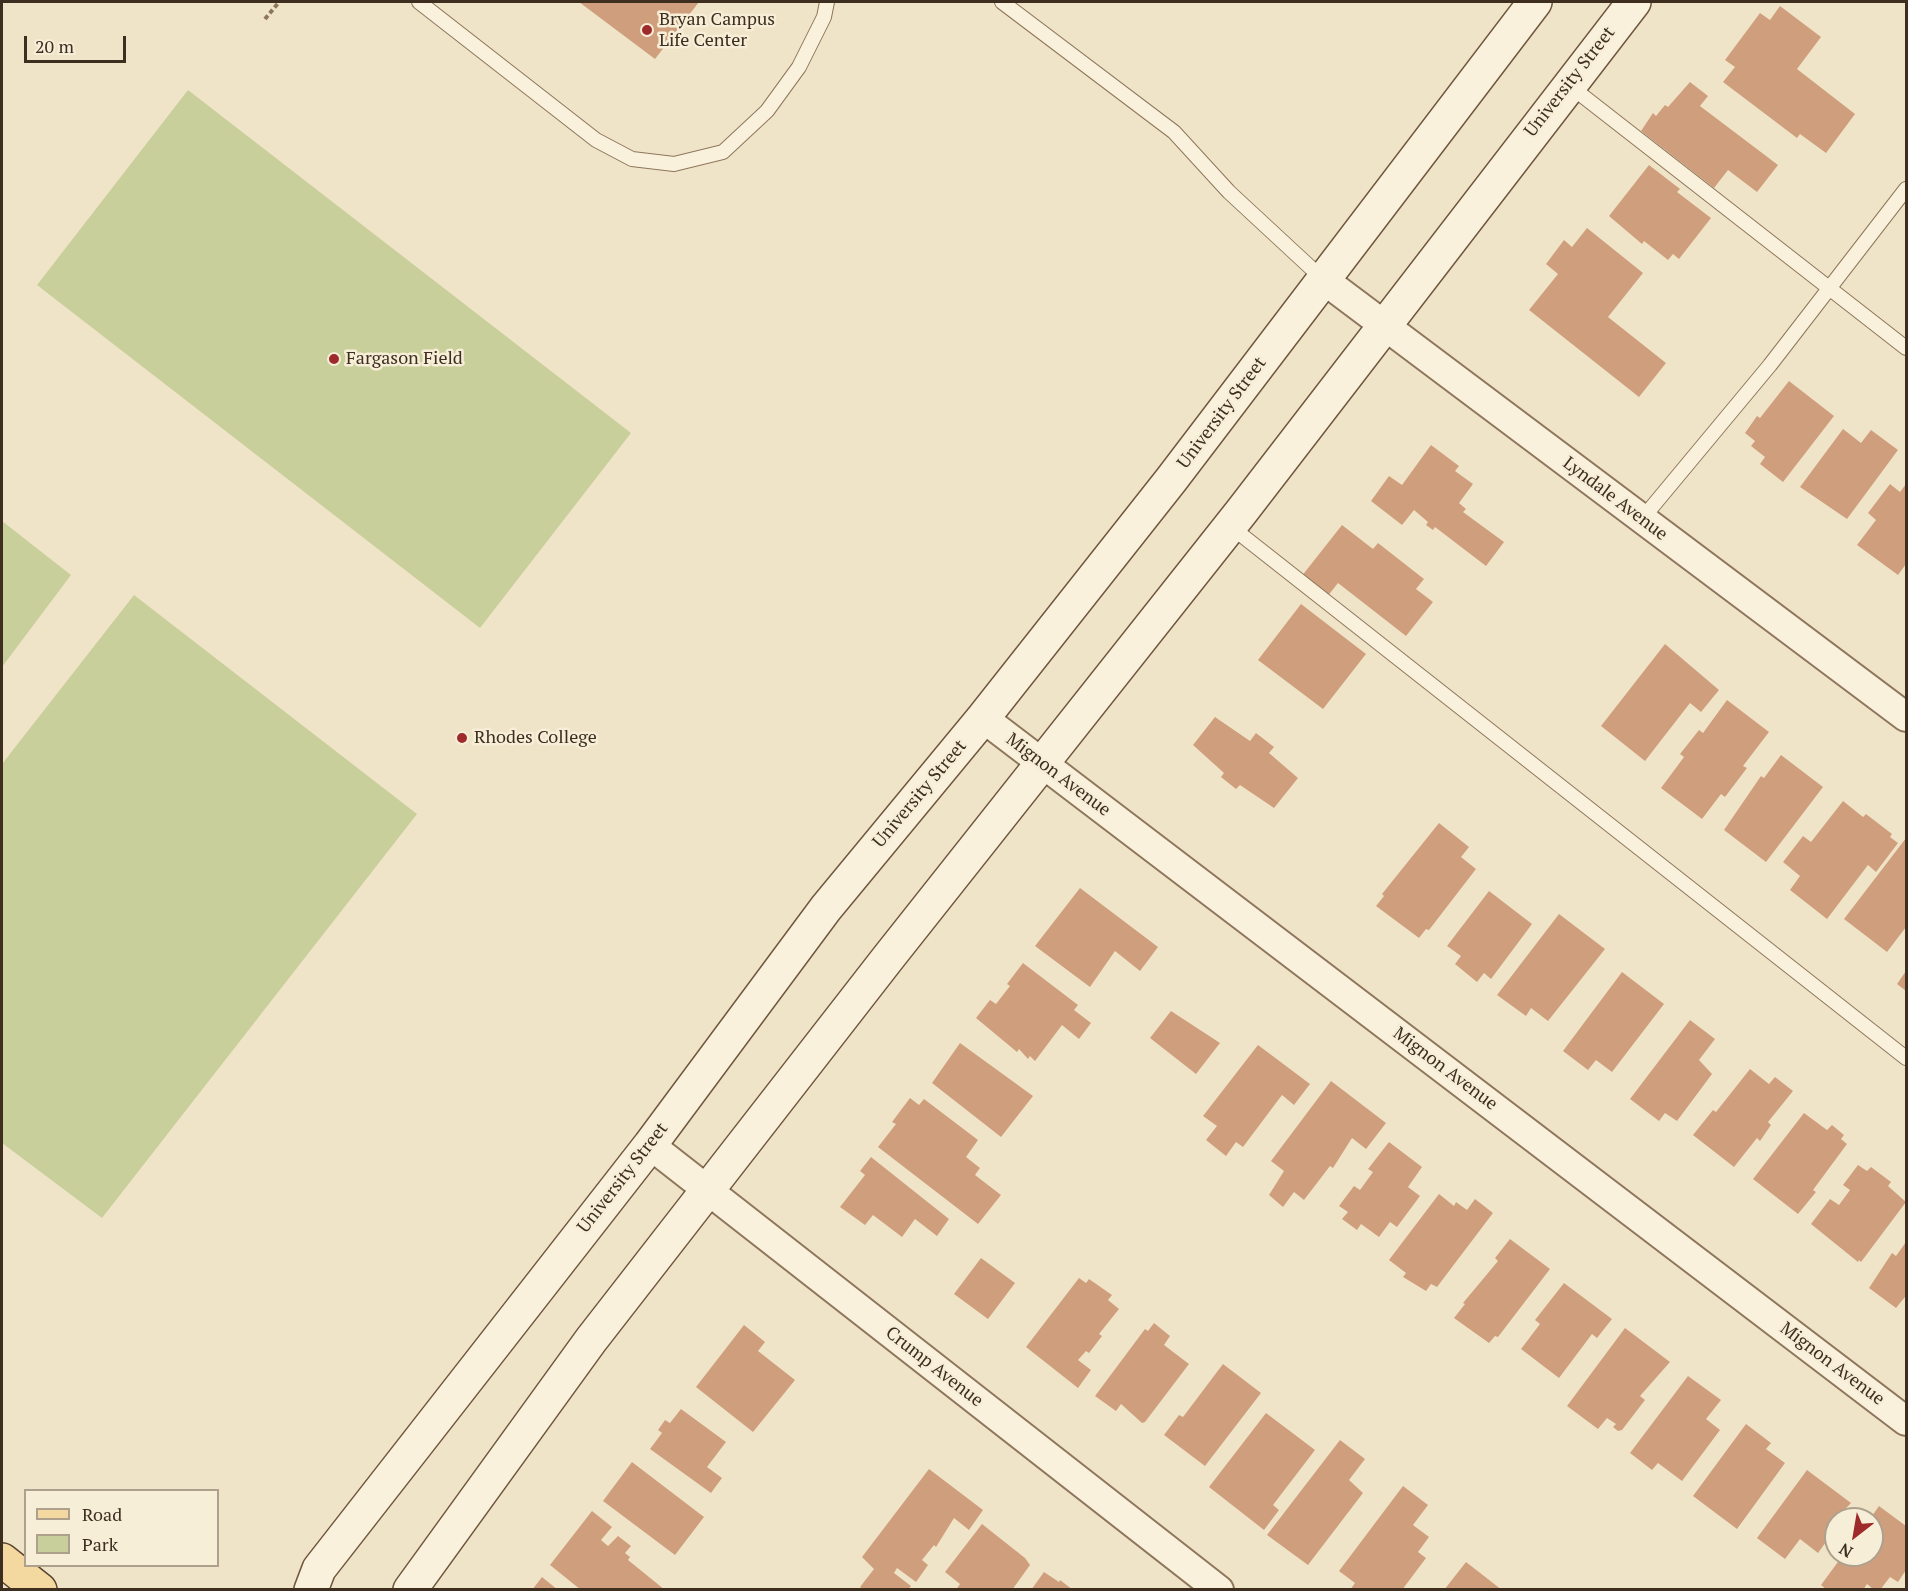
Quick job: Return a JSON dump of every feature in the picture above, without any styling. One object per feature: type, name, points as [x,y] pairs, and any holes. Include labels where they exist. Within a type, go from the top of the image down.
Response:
[{"type":"main road","name":"University Street","points":[[311,1590],[320,1569],[650,1145],[826,908],[983,718],[1171,480],[1535,2]]},
{"type":"main road","name":"University Street","points":[[410,1590],[591,1340],[1230,526],[1568,84],[1634,2]]},
{"type":"main road","points":[[2,1560],[40,1590]]},
{"type":"street","name":"Lyndale Avenue","points":[[1324,280],[1906,717]]},
{"type":"street","name":"Mignon Avenue","points":[[983,718],[1906,1421]]},
{"type":"street","name":"Crump Avenue","points":[[650,1145],[1219,1590]]},
{"type":"lane","points":[[418,2],[596,140],[632,159],[674,164],[723,152],[767,111],[799,67],[824,17],[828,2]]},
{"type":"lane","points":[[1002,2],[1174,132],[1229,192],[1324,280]]},
{"type":"lane","points":[[1568,84],[1906,348]]},
{"type":"lane","points":[[1642,519],[1770,365],[1906,189]]},
{"type":"lane","points":[[1230,526],[1906,1058]]},
{"type":"path","points":[[265,19],[279,2]]},
{"type":"green space","name":"Fargason Field","points":[[188,90],[631,433],[480,628],[37,285]]},
{"type":"green space","points":[[2,521],[71,575],[2,667]]},
{"type":"green space","points":[[134,595],[417,814],[102,1218],[2,1143],[2,764]]},
{"type":"building","name":"Bryan Campus Life Center","points":[[579,2],[699,2],[655,59]]},
{"type":"building","points":[[1780,6],[1821,37],[1797,69],[1855,114],[1826,153],[1800,134],[1797,138],[1723,82],[1735,67],[1725,60],[1760,13],[1770,20]]},
{"type":"building","points":[[1690,82],[1708,96],[1700,106],[1778,165],[1757,192],[1728,170],[1714,188],[1641,131],[1653,113],[1656,116],[1665,105],[1668,107]]},
{"type":"building","points":[[1649,165],[1680,189],[1677,192],[1711,218],[1679,259],[1673,254],[1668,260],[1644,241],[1642,244],[1609,216]]},
{"type":"building","points":[[1587,228],[1643,273],[1608,317],[1666,363],[1639,397],[1529,310],[1558,274],[1546,264],[1564,240],[1572,247]]},
{"type":"building","points":[[1789,381],[1834,416],[1783,482],[1760,464],[1765,457],[1751,446],[1755,441],[1745,433],[1757,416],[1760,418]]},
{"type":"building","points":[[1843,429],[1861,443],[1871,430],[1898,450],[1847,519],[1800,487]]},
{"type":"building","points":[[1431,445],[1459,466],[1455,471],[1473,484],[1459,503],[1466,509],[1463,512],[1504,542],[1486,566],[1435,527],[1433,530],[1426,525],[1428,522],[1414,510],[1402,525],[1371,501],[1389,476],[1402,485]]},
{"type":"building","points":[[1890,484],[1900,492],[1906,484],[1906,564],[1898,575],[1857,545],[1876,520],[1868,513]]},
{"type":"building","points":[[1342,525],[1373,549],[1378,543],[1424,579],[1416,589],[1433,602],[1406,636],[1338,583],[1327,597],[1301,577]]},
{"type":"building","points":[[1301,604],[1366,654],[1323,709],[1258,660]]},
{"type":"building","points":[[1665,644],[1719,690],[1701,712],[1690,703],[1645,761],[1601,726]]},
{"type":"building","points":[[1727,700],[1769,732],[1743,766],[1747,768],[1725,797],[1721,794],[1702,819],[1661,788],[1684,757],[1680,754],[1699,730],[1703,733]]},
{"type":"building","points":[[1215,717],[1250,741],[1256,733],[1274,747],[1269,753],[1298,778],[1274,808],[1240,785],[1236,789],[1221,777],[1224,773],[1193,745]]},
{"type":"building","points":[[1781,755],[1823,787],[1766,862],[1724,830],[1761,776],[1764,778]]},
{"type":"building","points":[[1843,801],[1863,817],[1866,814],[1892,834],[1890,837],[1898,843],[1876,872],[1868,865],[1827,919],[1790,890],[1800,876],[1783,862],[1803,836],[1811,842]]},
{"type":"building","points":[[1439,823],[1469,847],[1461,857],[1476,869],[1429,930],[1426,929],[1419,938],[1376,906],[1384,896],[1382,894]]},
{"type":"building","points":[[1906,838],[1906,927],[1887,952],[1844,919]]},
{"type":"building","points":[[1080,888],[1158,947],[1140,971],[1115,951],[1090,987],[1035,946]]},
{"type":"building","points":[[1489,891],[1532,924],[1491,979],[1484,973],[1477,982],[1455,964],[1461,956],[1447,946]]},
{"type":"building","points":[[1559,914],[1605,949],[1548,1021],[1531,1008],[1526,1016],[1497,995]]},
{"type":"building","points":[[1023,963],[1078,1005],[1074,1010],[1091,1023],[1079,1039],[1062,1025],[1035,1061],[1030,1056],[1028,1059],[1019,1049],[1017,1052],[976,1018],[990,1000],[996,1004],[1010,986],[1007,984]]},
{"type":"building","points":[[1906,971],[1906,991],[1897,984]]},
{"type":"building","points":[[1622,972],[1664,1004],[1612,1072],[1596,1060],[1588,1070],[1563,1051]]},
{"type":"building","points":[[1171,1011],[1220,1043],[1196,1074],[1150,1038]]},
{"type":"building","points":[[1690,1020],[1715,1039],[1699,1060],[1712,1074],[1677,1121],[1665,1113],[1659,1121],[1630,1099]]},
{"type":"building","points":[[960,1043],[1033,1096],[1001,1137],[932,1083]]},
{"type":"building","points":[[1258,1045],[1310,1084],[1294,1105],[1282,1095],[1243,1147],[1236,1142],[1226,1156],[1206,1140],[1217,1126],[1203,1116]]},
{"type":"building","points":[[1750,1069],[1769,1084],[1775,1077],[1793,1091],[1768,1122],[1771,1125],[1760,1141],[1757,1138],[1734,1167],[1693,1135],[1713,1110],[1716,1112]]},
{"type":"building","points":[[1331,1081],[1386,1123],[1366,1149],[1352,1138],[1333,1168],[1330,1166],[1304,1200],[1294,1192],[1283,1207],[1269,1195],[1284,1171],[1271,1161]]},
{"type":"building","points":[[910,1098],[919,1105],[924,1099],[978,1140],[966,1157],[980,1168],[975,1175],[1001,1195],[978,1224],[878,1147],[896,1124],[892,1122]]},
{"type":"building","points":[[1804,1113],[1827,1130],[1832,1125],[1844,1135],[1841,1139],[1847,1144],[1813,1190],[1816,1192],[1798,1214],[1753,1179]]},
{"type":"building","points":[[1389,1142],[1422,1167],[1408,1187],[1420,1196],[1397,1227],[1390,1222],[1379,1237],[1361,1224],[1357,1230],[1342,1219],[1348,1212],[1339,1206],[1354,1186],[1360,1190],[1373,1172],[1368,1169]]},
{"type":"building","points":[[871,1157],[949,1219],[937,1236],[915,1219],[902,1237],[873,1215],[865,1225],[840,1207],[865,1175],[860,1171]]},
{"type":"building","points":[[1858,1165],[1867,1171],[1871,1167],[1891,1182],[1888,1186],[1906,1202],[1861,1262],[1859,1260],[1858,1262],[1811,1224],[1830,1199],[1839,1205],[1850,1190],[1843,1185]]},
{"type":"building","points":[[1439,1194],[1454,1206],[1456,1202],[1467,1210],[1475,1199],[1493,1213],[1437,1287],[1431,1284],[1426,1291],[1403,1277],[1406,1273],[1389,1260]]},
{"type":"building","points":[[1510,1239],[1550,1269],[1498,1337],[1495,1336],[1489,1343],[1454,1318],[1465,1304],[1463,1303],[1498,1261],[1495,1258]]},
{"type":"building","points":[[1906,1242],[1906,1299],[1905,1297],[1896,1308],[1869,1288],[1892,1253],[1896,1256]]},
{"type":"building","points":[[981,1258],[1015,1283],[988,1319],[954,1294]]},
{"type":"building","points":[[1079,1278],[1086,1283],[1089,1279],[1112,1295],[1108,1300],[1119,1309],[1099,1334],[1102,1336],[1089,1353],[1086,1351],[1078,1360],[1091,1370],[1078,1388],[1026,1347]]},
{"type":"building","points":[[1564,1283],[1612,1319],[1597,1338],[1592,1334],[1559,1378],[1521,1349],[1540,1324],[1535,1320]]},
{"type":"building","points":[[1154,1323],[1170,1336],[1164,1345],[1189,1364],[1142,1423],[1121,1404],[1116,1411],[1095,1396],[1145,1329],[1148,1331]]},
{"type":"building","points":[[744,1325],[765,1342],[758,1351],[795,1380],[753,1432],[696,1387]]},
{"type":"building","points":[[1625,1328],[1670,1362],[1640,1396],[1645,1400],[1622,1430],[1618,1431],[1613,1427],[1616,1424],[1607,1418],[1598,1429],[1567,1406]]},
{"type":"building","points":[[1223,1364],[1261,1393],[1205,1466],[1164,1435],[1179,1415],[1183,1417]]},
{"type":"building","points":[[1688,1376],[1721,1400],[1706,1419],[1720,1430],[1682,1481],[1658,1463],[1652,1470],[1630,1453]]},
{"type":"building","points":[[681,1409],[726,1442],[707,1467],[722,1478],[711,1493],[650,1449],[662,1433],[658,1430],[665,1420],[670,1423]]},
{"type":"building","points":[[1266,1413],[1315,1450],[1273,1505],[1279,1510],[1264,1530],[1209,1487]]},
{"type":"building","points":[[1746,1424],[1771,1443],[1766,1449],[1785,1463],[1737,1529],[1693,1496]]},
{"type":"building","points":[[1340,1440],[1365,1459],[1349,1480],[1363,1493],[1308,1565],[1267,1535]]},
{"type":"building","points":[[632,1462],[704,1517],[675,1555],[603,1501]]},
{"type":"building","points":[[929,1469],[983,1510],[969,1530],[954,1518],[936,1547],[934,1545],[922,1560],[928,1565],[916,1582],[897,1568],[894,1573],[911,1586],[908,1590],[864,1590],[860,1587],[874,1569],[862,1557]]},
{"type":"building","points":[[1807,1470],[1851,1503],[1847,1507],[1824,1507],[1824,1545],[1818,1553],[1800,1539],[1785,1559],[1757,1538]]},
{"type":"building","points":[[1403,1486],[1428,1505],[1413,1525],[1429,1537],[1418,1552],[1426,1558],[1402,1590],[1350,1590],[1355,1583],[1339,1571]]},
{"type":"building","points":[[1884,1510],[1906,1526],[1906,1570],[1898,1582],[1890,1577],[1880,1590],[1874,1590],[1867,1584],[1863,1590],[1827,1590],[1821,1585],[1834,1567],[1884,1567]]},
{"type":"building","points":[[592,1511],[612,1527],[601,1540],[608,1546],[618,1536],[631,1546],[625,1553],[630,1557],[628,1560],[665,1590],[581,1590],[550,1565]]},
{"type":"building","points":[[982,1524],[1025,1558],[1030,1565],[1012,1590],[956,1590],[960,1584],[945,1572]]},
{"type":"building","points":[[1466,1562],[1502,1590],[1444,1590]]},
{"type":"building","points":[[1044,1572],[1059,1582],[1060,1580],[1073,1590],[1031,1590]]},
{"type":"building","points":[[542,1577],[558,1590],[532,1590]]},
{"type":"place","name":"Bryan Campus Life Center","points":[[647,30]]},
{"type":"place","name":"Fargason Field","points":[[334,359]]},
{"type":"place","name":"Rhodes College","points":[[462,738]]}]
